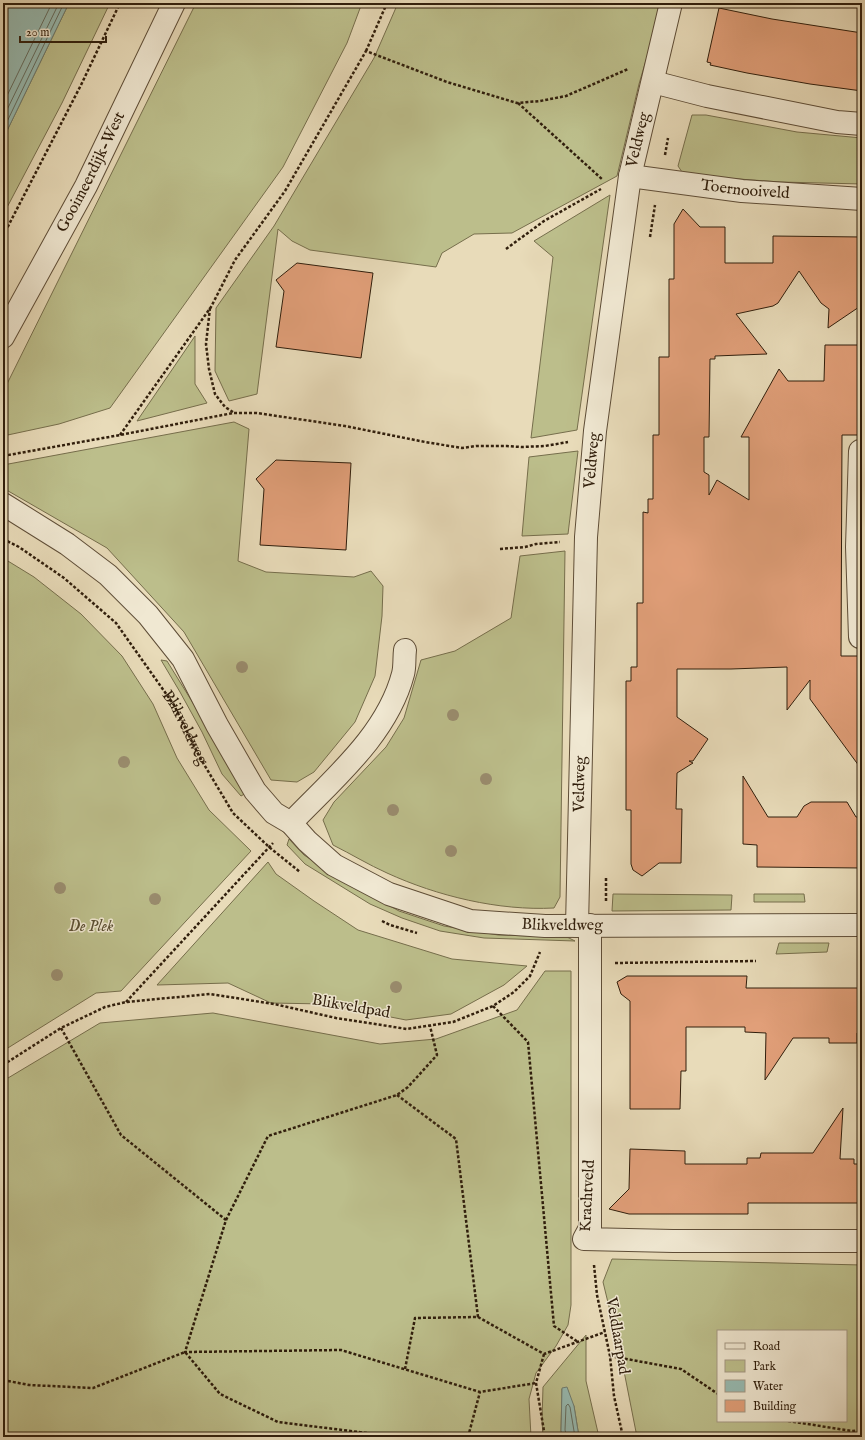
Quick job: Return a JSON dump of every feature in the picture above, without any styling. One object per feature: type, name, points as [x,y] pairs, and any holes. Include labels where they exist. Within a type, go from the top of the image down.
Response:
[{"type":"street","name":"Gooimeerdijk-West","points":[[3,337],[86,186],[174,3]]},
{"type":"street","name":"Veldweg","points":[[591,925],[586,537],[595,431],[622,183],[655,75],[671,3]]},
{"type":"street","points":[[655,75],[707,96],[836,122],[862,124]]},
{"type":"street","name":"Toernooiveld","points":[[622,183],[659,180],[742,191],[862,199]]},
{"type":"street","points":[[862,451],[860,451],[857,546],[860,637],[862,637]]},
{"type":"street","name":"Blikveldweg","points":[[3,504],[67,544],[108,575],[148,615],[183,660],[255,792],[274,813],[291,823],[307,841],[334,865],[389,894],[470,920],[545,926],[862,925]]},
{"type":"street","points":[[291,823],[356,756],[380,726],[394,700],[404,672],[405,650]]},
{"type":"street","name":"Krachtveld","points":[[591,925],[590,1228],[584,1239],[673,1241],[862,1241]]},
{"type":"path","points":[[3,236],[81,85],[120,3]]},
{"type":"path","points":[[120,435],[211,307],[235,260],[284,191],[366,51],[387,3]]},
{"type":"path","points":[[366,51],[447,82],[517,103],[622,183],[544,220],[506,248]]},
{"type":"path","points":[[517,103],[540,101],[566,96],[631,67],[655,75]]},
{"type":"path","points":[[650,239],[659,180],[669,134]]},
{"type":"path","points":[[211,307],[206,344],[209,369],[215,394],[225,407],[233,413]]},
{"type":"path","points":[[3,456],[233,413],[257,413],[345,426],[462,448],[476,446],[545,446],[574,441],[595,431]]},
{"type":"path","points":[[500,549],[525,547],[553,541],[571,542],[586,537]]},
{"type":"path","name":"Blikveldweg","points":[[3,539],[19,547],[64,578],[116,623],[174,705],[199,756],[233,813],[269,847],[302,874]]},
{"type":"path","points":[[126,1002],[291,823]]},
{"type":"path","points":[[606,873],[591,925],[607,963],[756,961]]},
{"type":"path","name":"Blikveldpad","points":[[3,1065],[61,1028],[105,1007],[126,1002],[210,994],[274,1004],[336,1018],[407,1029],[453,1022],[493,1006],[514,992],[530,976],[541,949]]},
{"type":"path","points":[[493,1006],[528,1042],[554,1326],[578,1342]]},
{"type":"path","points":[[185,1352],[226,1220],[268,1136],[397,1095],[408,1087],[437,1055],[430,1026]]},
{"type":"path","points":[[61,1028],[121,1135],[226,1220]]},
{"type":"path","points":[[397,1095],[456,1139],[478,1317]]},
{"type":"path","name":"Veldlaarpad","points":[[593,1239],[593,1257],[597,1295],[610,1356],[614,1396],[623,1437]]},
{"type":"path","points":[[405,1369],[415,1318],[478,1317],[544,1354],[604,1332]]},
{"type":"path","points":[[3,1380],[29,1385],[93,1388],[185,1352],[341,1350],[480,1392],[536,1383]]},
{"type":"path","points":[[185,1352],[220,1394],[278,1422],[399,1437]]},
{"type":"path","points":[[544,1354],[536,1383],[545,1437]]},
{"type":"path","points":[[610,1356],[682,1369],[717,1393]]},
{"type":"path","points":[[468,1437],[480,1392]]},
{"type":"path","points":[[794,1422],[852,1432],[862,1430]]},
{"type":"green space","points":[[69,3],[110,3],[62,103],[3,215],[3,139]]},
{"type":"green space","points":[[196,3],[362,3],[347,43],[283,167],[110,408],[59,424],[3,436],[3,392]]},
{"type":"green space","points":[[398,3],[663,3],[639,84],[617,176],[512,233],[474,234],[442,253],[436,267],[310,250],[292,241],[278,229],[257,394],[229,401],[215,371],[216,308],[274,226],[374,58]]},
{"type":"green space","points":[[692,115],[706,115],[797,132],[862,138],[862,184],[780,182],[684,175],[678,166]]},
{"type":"green space","points":[[610,195],[577,430],[531,438],[553,257],[534,241]]},
{"type":"green space","points":[[195,336],[195,384],[207,403],[137,421]]},
{"type":"green space","points":[[234,422],[249,429],[238,561],[266,572],[354,577],[371,571],[383,586],[382,616],[375,676],[355,722],[314,772],[297,782],[271,780],[184,632],[107,548],[3,488],[3,465]]},
{"type":"green space","points":[[578,451],[568,534],[522,536],[529,457]]},
{"type":"green space","points":[[565,551],[560,897],[554,908],[512,907],[447,895],[426,889],[387,873],[333,845],[323,820],[334,802],[386,747],[404,718],[421,660],[455,651],[511,618],[520,556]]},
{"type":"green space","name":"De Plek","points":[[3,558],[34,577],[81,614],[122,656],[153,704],[177,758],[209,810],[251,851],[121,991],[96,993],[3,1051]]},
{"type":"green space","points":[[161,660],[167,661],[248,792],[241,796],[222,774],[202,732]]},
{"type":"green space","points":[[289,839],[304,855],[343,880],[399,911],[444,926],[498,935],[567,937],[575,941],[484,938],[440,931],[402,918],[370,904],[305,864],[287,845]]},
{"type":"green space","points":[[268,862],[276,874],[358,930],[452,959],[527,966],[504,985],[451,1014],[406,1020],[324,1004],[271,1003],[228,983],[157,985]]},
{"type":"green space","points":[[613,894],[732,895],[731,910],[612,911]]},
{"type":"green space","points":[[754,894],[804,894],[805,902],[754,902]]},
{"type":"green space","points":[[779,943],[829,943],[827,952],[776,954]]},
{"type":"green space","points":[[545,971],[571,971],[571,1305],[568,1325],[556,1346],[536,1373],[529,1399],[531,1437],[3,1437],[3,1081],[100,1023],[213,1013],[380,1044],[436,1039],[517,1010]]},
{"type":"green space","points":[[612,1259],[862,1265],[862,1437],[637,1437],[621,1356],[603,1282]]},
{"type":"green space","points":[[586,1335],[586,1381],[599,1437],[579,1437],[574,1406],[562,1389],[561,1431],[563,1437],[543,1437],[543,1387]]},
{"type":"water","points":[[3,3],[69,3],[3,139]]},
{"type":"water","points":[[567,1387],[574,1406],[579,1437],[563,1437],[561,1431],[562,1388]]},
{"type":"building","points":[[719,8],[772,19],[862,33],[862,91],[810,84],[710,65],[711,63],[707,62]]},
{"type":"building","points":[[683,209],[700,227],[725,227],[725,263],[773,263],[773,236],[862,237],[862,305],[828,328],[829,309],[821,303],[799,271],[778,303],[773,306],[736,314],[767,354],[715,356],[715,359],[710,359],[709,437],[704,437],[704,472],[709,475],[709,495],[717,480],[749,500],[749,437],[741,437],[779,369],[788,381],[824,381],[825,345],[862,345],[862,435],[842,435],[841,656],[862,656],[862,770],[810,699],[810,680],[787,710],[787,667],[677,669],[677,717],[708,739],[693,761],[689,761],[693,763],[677,773],[676,809],[682,809],[681,863],[659,863],[642,876],[633,870],[631,864],[631,810],[626,810],[626,681],[631,681],[631,667],[637,667],[637,603],[643,603],[643,512],[648,513],[648,499],[653,499],[653,435],[659,435],[659,357],[669,357],[669,279],[674,279],[674,224]]},
{"type":"building","points":[[297,263],[373,273],[361,358],[276,347],[284,291],[276,280]]},
{"type":"building","points":[[276,460],[351,463],[346,550],[260,545],[264,489],[256,479]]},
{"type":"building","points":[[743,776],[768,817],[797,817],[804,806],[811,802],[847,802],[856,817],[862,817],[862,868],[757,867],[757,845],[743,844]]},
{"type":"building","points":[[627,976],[747,976],[746,988],[862,988],[862,1027],[859,1027],[859,1033],[857,1033],[857,1043],[829,1043],[829,1038],[793,1038],[765,1080],[766,1033],[745,1032],[745,1027],[686,1027],[686,1071],[681,1071],[680,1109],[630,1109],[630,1001],[621,994],[617,982]]},
{"type":"building","points":[[843,1108],[840,1159],[854,1159],[854,1164],[862,1164],[862,1203],[748,1203],[748,1214],[629,1214],[609,1209],[629,1189],[630,1149],[685,1151],[685,1164],[747,1164],[747,1158],[760,1158],[761,1153],[813,1153]]}]
